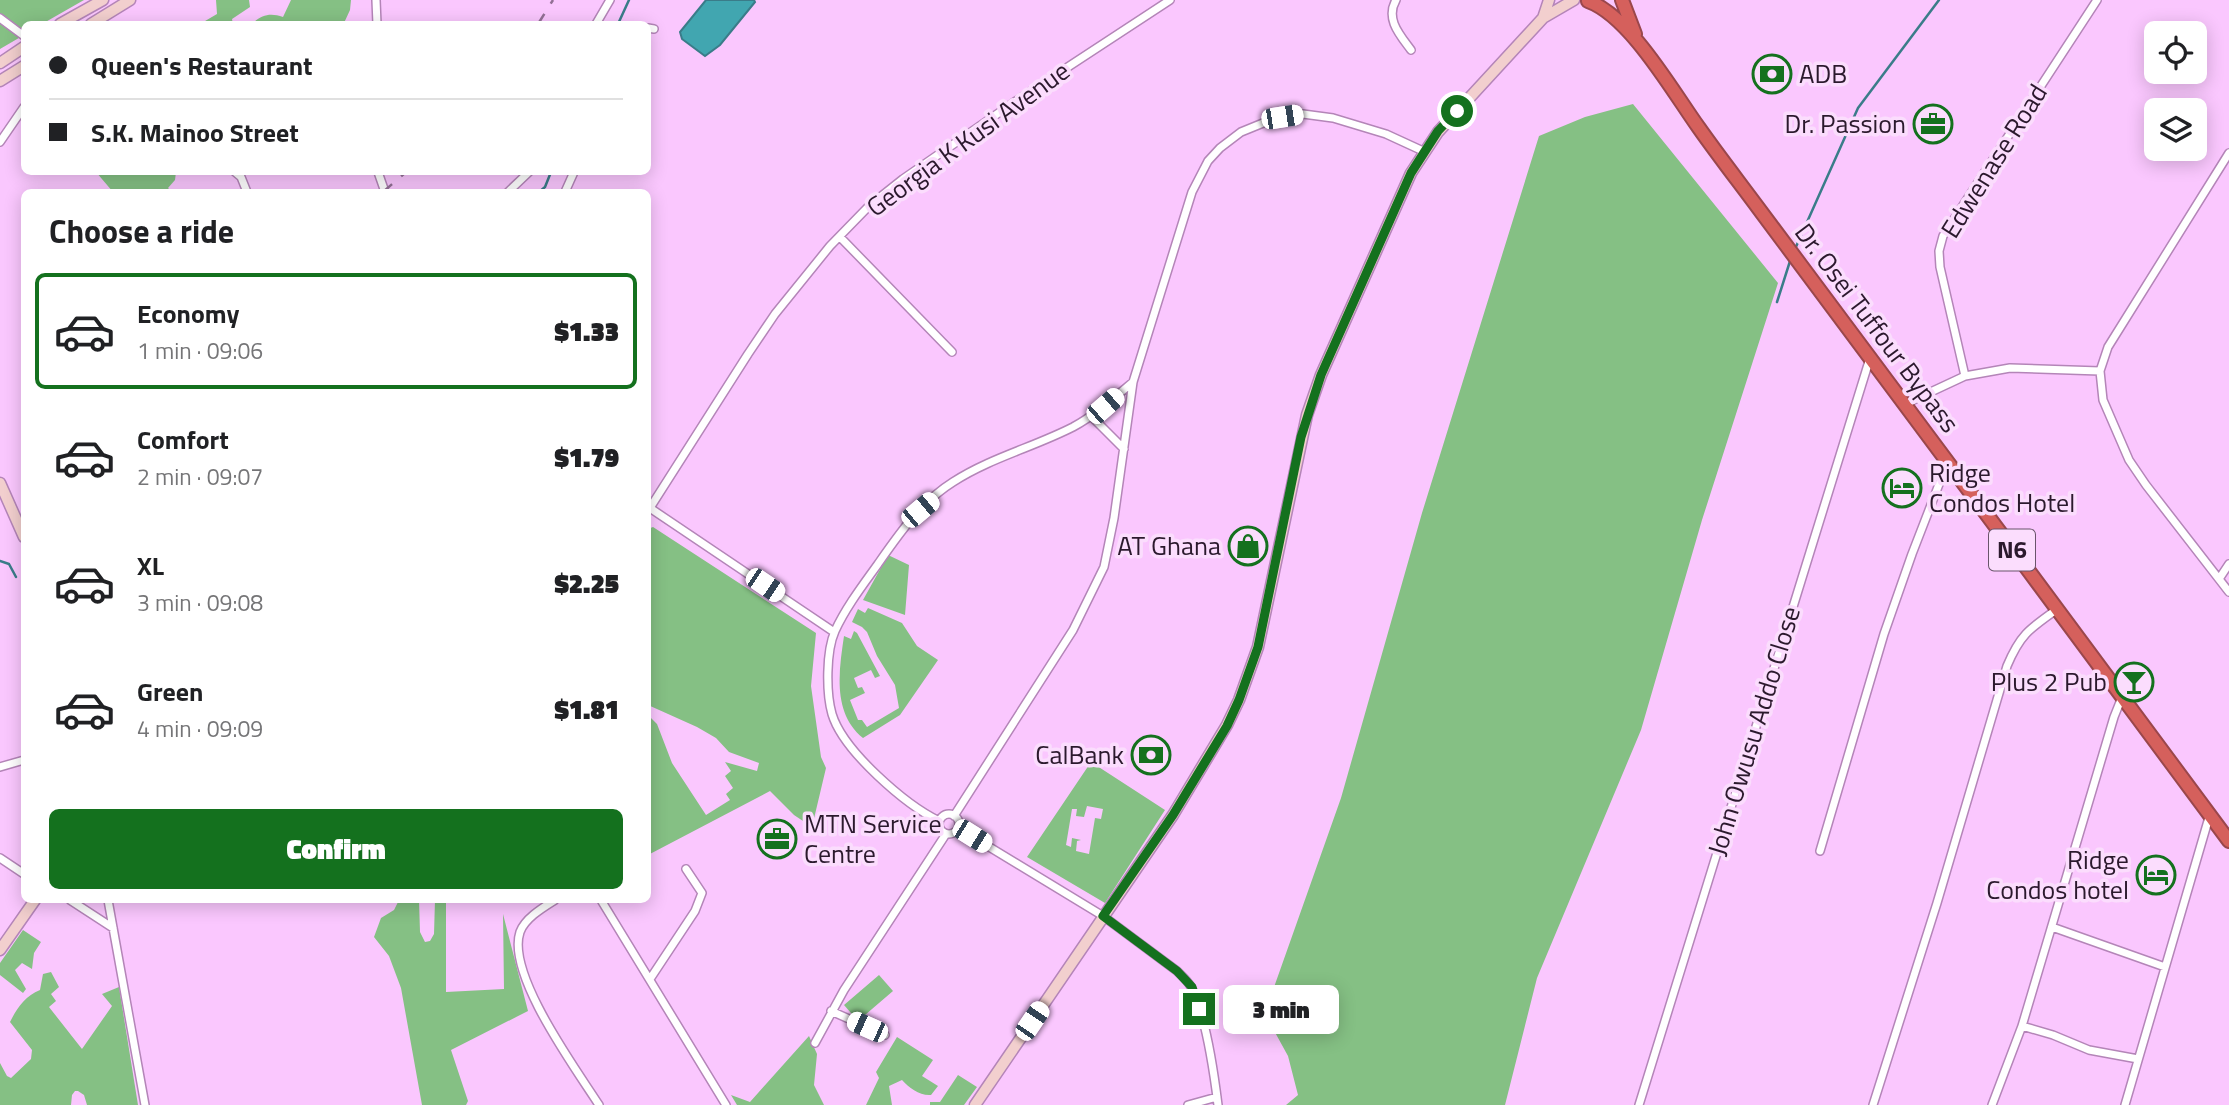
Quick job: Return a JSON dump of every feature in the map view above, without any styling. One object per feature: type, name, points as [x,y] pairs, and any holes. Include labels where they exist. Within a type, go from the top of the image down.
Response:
[{"type":"highway","name":"Dr. Osei Tuffour Bypass","points":[[1583,0],[1597,4],[1610,14],[1639,44],[2229,841]]},
{"type":"highway","name":"Dr. Osei Tuffour Bypass","points":[[1622,0],[1639,44]]},
{"type":"main road","points":[[96,21],[130,0]]},
{"type":"main road","points":[[1543,18],[1549,0]]},
{"type":"main road","points":[[975,1105],[1173,815],[1227,726],[1258,647],[1307,415],[1321,375],[1423,151],[1438,131],[1543,18],[1583,0]]},
{"type":"main road","points":[[65,21],[98,1]]},
{"type":"main road","points":[[0,63],[21,49]]},
{"type":"main road","points":[[0,81],[21,68]]},
{"type":"main road","points":[[0,483],[3,499],[21,532]]},
{"type":"main road","points":[[0,950],[33,903]]},
{"type":"street","points":[[376,0],[377,21]]},
{"type":"street","points":[[598,21],[610,0]]},
{"type":"street","name":"Georgia K Kusi Avenue","points":[[651,506],[775,314],[869,206],[903,179],[1013,103],[1170,0]]},
{"type":"street","points":[[1396,0],[1392,8],[1392,18],[1396,29],[1412,50]]},
{"type":"street","name":"Edwenase Road","points":[[1965,376],[1940,267],[1939,251],[1943,236],[2097,0]]},
{"type":"street","points":[[0,18],[21,34]]},
{"type":"street","points":[[0,142],[21,111]]},
{"type":"street","points":[[954,816],[1073,630],[1104,567],[1125,449],[1133,382],[1199,175],[1220,148],[1241,132],[1268,121],[1303,114],[1333,118],[1386,134],[1423,151]]},
{"type":"street","points":[[2229,153],[2108,346],[2100,371],[2103,400],[2129,460],[2229,592]]},
{"type":"street","points":[[511,189],[526,175]]},
{"type":"street","points":[[840,237],[952,352]]},
{"type":"street","name":"John Owusu Addo Close","points":[[1639,1105],[1870,357]]},
{"type":"street","points":[[1905,404],[1965,376],[2010,368],[2100,371]]},
{"type":"street","points":[[939,821],[947,814],[954,816],[958,828],[954,833],[946,834],[940,829],[939,821],[898,794],[842,735],[832,715],[829,696],[829,657],[834,632],[898,534],[952,482],[1074,426],[1091,416],[1133,382]]},
{"type":"street","points":[[1091,416],[1125,449]]},
{"type":"street","points":[[1821,851],[1884,634],[1948,460]]},
{"type":"street","points":[[651,510],[834,632]]},
{"type":"street","points":[[2219,579],[2229,564]]},
{"type":"street","points":[[1873,1105],[1937,903],[2007,666],[2015,647],[2028,629],[2056,610]]},
{"type":"street","points":[[1993,1105],[2022,1026],[2122,697]]},
{"type":"street","points":[[0,767],[21,761]]},
{"type":"street","points":[[2125,1105],[2210,814]]},
{"type":"street","points":[[958,828],[1103,916],[1177,971],[1192,987],[1210,1056],[1217,1101],[1188,1105]]},
{"type":"street","points":[[816,1043],[831,1011],[946,834]]},
{"type":"street","points":[[0,858],[21,872]]},
{"type":"street","points":[[650,979],[695,911],[702,893],[686,869]]},
{"type":"street","points":[[74,903],[113,929]]},
{"type":"street","points":[[109,903],[145,1105]]},
{"type":"street","points":[[550,903],[539,910],[521,929],[518,945],[527,984],[542,1016],[599,1105]]},
{"type":"street","points":[[603,903],[726,1105]]},
{"type":"street","points":[[2052,927],[2165,967]]},
{"type":"street","points":[[831,1011],[885,1035]]},
{"type":"street","points":[[2022,1026],[2089,1050],[2138,1059]]},
{"type":"shaded area","points":[[0,0],[84,0],[47,21],[21,21],[21,37],[0,49]]},
{"type":"shaded area","points":[[216,0],[249,0],[250,7],[232,21],[205,21],[217,14]]},
{"type":"shaded area","points":[[291,0],[351,0],[345,21],[256,21],[267,15],[283,17]]},
{"type":"shaded area","points":[[706,0],[755,2],[720,45],[705,56],[682,39],[680,32]]},
{"type":"shaded area","points":[[1633,104],[1778,283],[1702,520],[1641,730],[1537,978],[1505,1105],[1286,1105],[1298,1095],[1288,1056],[1266,1016],[1341,798],[1422,513],[1539,136],[1585,117]]},
{"type":"shaded area","points":[[99,175],[176,175],[169,189],[110,189]]},
{"type":"shaded area","points":[[651,528],[816,633],[811,686],[821,757],[826,768],[812,827],[794,815],[770,791],[651,853],[651,718],[657,724],[672,763],[706,815],[730,800],[726,794],[733,788],[725,776],[731,771],[725,762],[757,771],[759,763],[729,752],[716,738],[651,706]]},
{"type":"shaded area","points":[[888,555],[909,565],[905,615],[863,600]]},
{"type":"shaded area","points":[[868,608],[902,623],[917,646],[938,660],[900,715],[863,738],[853,728],[842,704],[840,663],[844,636],[851,639],[854,631],[857,633],[880,676],[875,678],[871,670],[854,678],[858,688],[862,687],[865,693],[850,700],[858,720],[862,720],[867,727],[899,708],[895,685],[877,656],[867,632],[852,622],[858,609],[865,613]]},
{"type":"shaded area","points":[[1091,762],[1165,810],[1105,903],[1027,857]],"holes":[[[1087,806],[1103,809],[1101,819],[1095,818],[1089,854],[1076,851],[1077,841],[1081,840],[1072,838],[1071,847],[1066,845],[1072,809],[1077,809],[1076,816],[1084,817]]]},
{"type":"shaded area","points":[[398,903],[419,903],[420,932],[425,942],[430,941],[434,934],[435,903],[446,903],[446,992],[504,989],[503,914],[528,1011],[451,1050],[468,1101],[466,1105],[422,1105],[401,988],[389,956],[374,937],[381,918],[394,910]]},
{"type":"shaded area","points":[[23,930],[41,942],[34,953],[32,969],[22,963],[15,970],[26,989],[23,993],[0,975],[0,963]]},
{"type":"shaded area","points":[[51,972],[59,987],[51,994],[56,1001],[49,1007],[82,1049],[112,1006],[102,994],[119,987],[138,1105],[87,1105],[84,1095],[75,1091],[71,1105],[0,1105],[0,1063],[11,1078],[31,1059],[32,1050],[10,1022],[22,1003],[40,990],[43,974]]},
{"type":"shaded area","points":[[879,975],[893,991],[858,1021],[844,1005]]},
{"type":"shaded area","points":[[809,1036],[817,1054],[814,1085],[824,1105],[737,1105],[731,1095],[750,1102]]},
{"type":"shaded area","points":[[897,1037],[933,1060],[922,1076],[938,1086],[931,1095],[927,1095],[915,1091],[902,1080],[889,1086],[892,1105],[866,1105],[879,1078],[876,1072]]},
{"type":"shaded area","points":[[958,1075],[977,1087],[964,1105],[930,1105],[930,1102],[940,1102]]},
{"type":"waterway","points":[[619,21],[629,0]]},
{"type":"waterway","points":[[1795,249],[1858,108],[1939,0]]},
{"type":"waterway","points":[[543,189],[550,175]]},
{"type":"waterway","points":[[1777,302],[1791,258]]},
{"type":"waterway","points":[[0,561],[9,564],[16,577]]},
{"type":"railway","points":[[540,21],[553,0]]},
{"type":"railway","points":[[386,189],[403,175]]},
{"type":"place","name":"ADB","points":[[1772,74]]},
{"type":"place","name":"Dr. Passion","points":[[1933,124]]},
{"type":"place","name":"Ridge Condos Hotel","points":[[1902,488]]},
{"type":"place","name":"AT Ghana","points":[[1248,546]]},
{"type":"place","name":"Plus 2 Pub","points":[[2134,682]]},
{"type":"place","name":"CalBank","points":[[1151,755]]},
{"type":"place","name":"MTN Service Centre","points":[[777,839]]},
{"type":"place","name":"Ridge Condos hotel","points":[[2156,875]]},
{"type":"route","points":[[1199,1009],[1192,987],[1177,971],[1103,916],[1173,815],[1227,726],[1239,700],[1258,647],[1301,437],[1321,375],[1411,173],[1423,151],[1457,111]]}]
